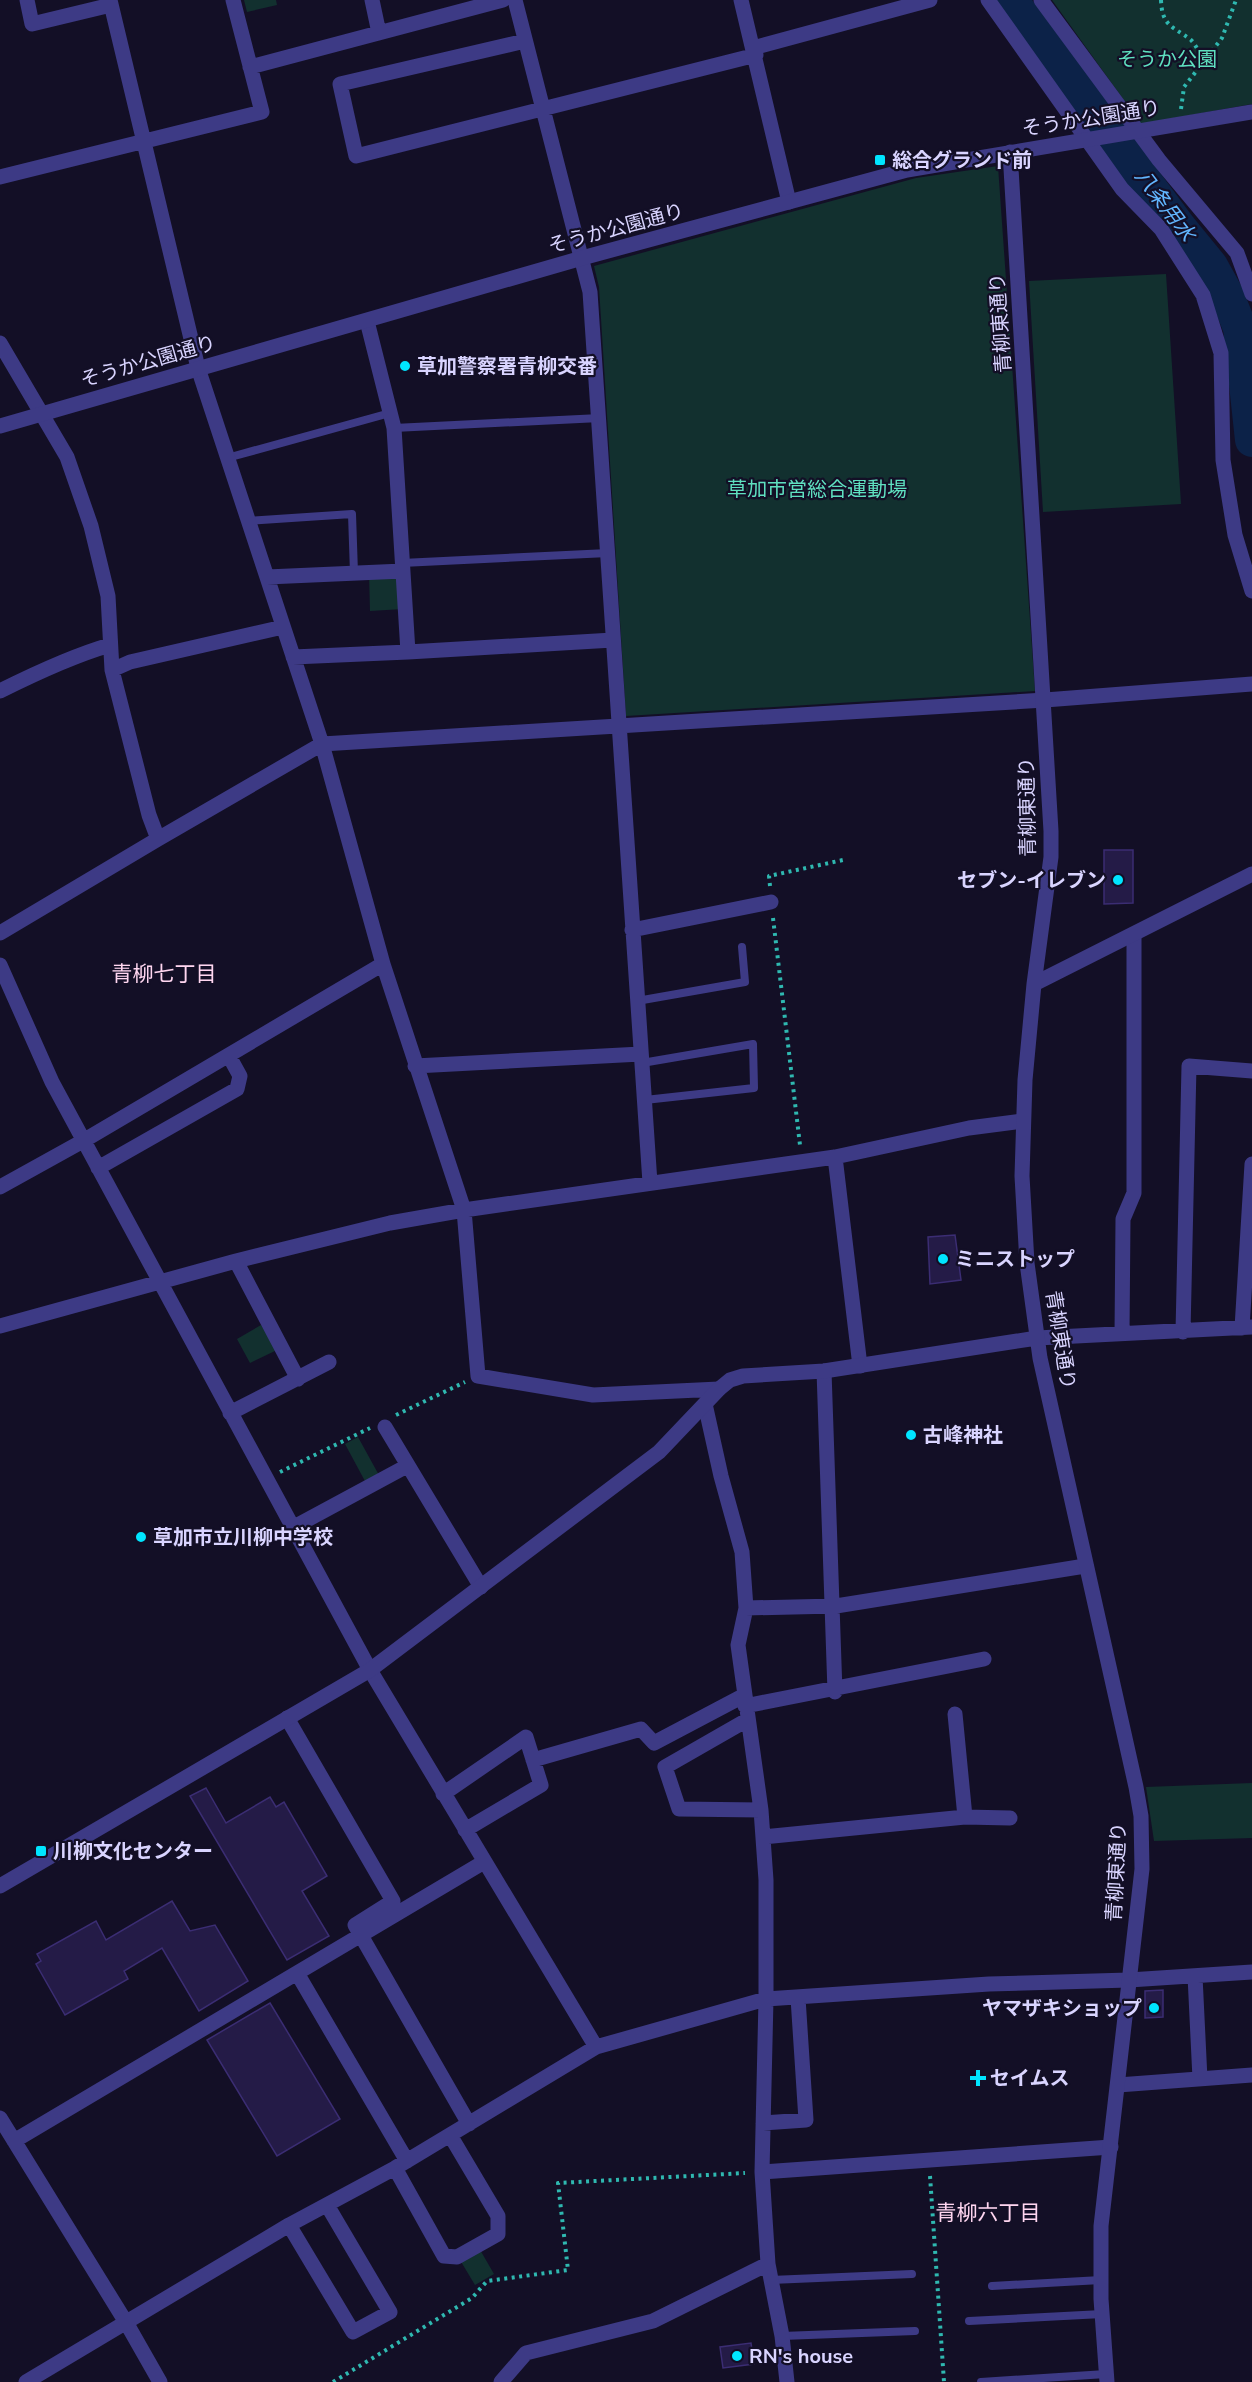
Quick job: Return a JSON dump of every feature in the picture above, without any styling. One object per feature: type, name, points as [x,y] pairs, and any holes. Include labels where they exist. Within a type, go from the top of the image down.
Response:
[{"type":"street","points":[[27,0],[32,24],[110,2],[198,368],[322,744],[383,964],[464,1210],[478,1376],[593,1395],[719,1389]]},
{"type":"street","points":[[0,177],[262,112],[233,0]]},
{"type":"street","points":[[372,0],[379,33]]},
{"type":"street","points":[[250,67],[503,0]]},
{"type":"street","points":[[515,0],[590,292],[651,1183]]},
{"type":"street","points":[[741,0],[789,202]]},
{"type":"street","points":[[525,41],[340,84],[357,156],[754,52],[930,0]]},
{"type":"street","points":[[988,0],[1090,139],[1122,189],[1161,229],[1203,295],[1221,353],[1223,460],[1235,535],[1252,591]]},
{"type":"street","points":[[1041,0],[1134,132],[1238,253],[1252,294]]},
{"type":"street","name":"そうか公園通り","points":[[0,426],[582,258],[907,170],[1252,112]]},
{"type":"street","name":"青柳東通り","points":[[1010,152],[1045,700],[1051,856],[1034,984],[1023,1121],[1024,1221],[1037,1338],[1141,1816],[1142,1869],[1101,2226],[1102,2313],[1106,2378]]},
{"type":"street","points":[[367,321],[392,420],[408,652]]},
{"type":"street","points":[[0,343],[67,457],[90,526],[108,596],[112,670],[149,815],[158,839]]},
{"type":"street","points":[[267,577],[354,573],[402,567]]},
{"type":"street","points":[[112,670],[130,662],[283,627]]},
{"type":"street","points":[[293,657],[613,640]]},
{"type":"street","points":[[0,691],[30,675],[85,652],[110,645]]},
{"type":"street","points":[[0,933],[322,744],[1045,700],[1252,684]]},
{"type":"street","points":[[1034,984],[1134,936],[1252,874]]},
{"type":"street","points":[[632,930],[771,902]]},
{"type":"street","points":[[1122,1334],[1123,1219],[1134,1193],[1134,936]]},
{"type":"street","points":[[0,1187],[229,1056],[383,964]]},
{"type":"street","points":[[0,965],[52,1082],[370,1670],[596,2047]]},
{"type":"street","points":[[98,1168],[237,1089],[240,1076],[229,1056]]},
{"type":"street","points":[[415,1066],[641,1059]]},
{"type":"street","points":[[1184,1332],[1189,1066],[1252,1071]]},
{"type":"street","points":[[0,1326],[160,1281],[390,1223],[464,1210],[836,1157],[969,1128],[1023,1121]]},
{"type":"street","points":[[836,1157],[860,1366]]},
{"type":"street","points":[[0,1886],[370,1670],[658,1452],[730,1380],[743,1376],[824,1371],[1037,1338],[1247,1328],[1252,1164]]},
{"type":"street","points":[[236,1261],[298,1379]]},
{"type":"street","points":[[230,1413],[330,1362]]},
{"type":"street","points":[[824,1371],[835,1690]]},
{"type":"street","points":[[705,1404],[721,1476],[742,1552],[746,1608],[738,1645],[761,1810],[766,1880],[762,2172],[768,2264],[782,2336],[787,2382]]},
{"type":"street","points":[[384,1427],[481,1587]]},
{"type":"street","points":[[292,1528],[407,1466]]},
{"type":"street","points":[[746,1608],[831,1606],[1085,1566]]},
{"type":"street","points":[[533,1760],[641,1729],[654,1743],[745,1707],[984,1659]]},
{"type":"street","points":[[745,1707],[665,1767],[679,1809],[761,1810]]},
{"type":"street","points":[[955,1714],[966,1817]]},
{"type":"street","points":[[287,1718],[393,1901],[355,1925],[469,2124]]},
{"type":"street","points":[[443,1794],[526,1737],[541,1785],[465,1830]]},
{"type":"street","points":[[763,1837],[966,1817],[1010,1818]]},
{"type":"street","points":[[14,2141],[484,1862]]},
{"type":"street","points":[[26,2382],[127,2324],[289,2225],[401,2164],[596,2047],[766,1999],[989,1984],[1129,1980],[1252,1972]]},
{"type":"street","points":[[297,1973],[401,2164],[444,2256],[457,2257],[498,2234],[498,2216],[450,2135]]},
{"type":"street","points":[[1195,1976],[1200,2079]]},
{"type":"street","points":[[763,2123],[806,2120],[798,1998]]},
{"type":"street","points":[[1118,2085],[1252,2075]]},
{"type":"street","points":[[0,2118],[127,2324],[160,2382]]},
{"type":"street","points":[[762,2172],[1111,2147]]},
{"type":"street","points":[[289,2225],[353,2332],[390,2312],[327,2205]]},
{"type":"street","points":[[501,2382],[526,2353],[653,2321],[768,2264]]},
{"type":"lane","points":[[227,458],[392,420],[600,418]]},
{"type":"lane","points":[[248,520],[352,514],[354,573]]},
{"type":"lane","points":[[402,567],[608,553]]},
{"type":"lane","points":[[637,1001],[745,982],[742,947]]},
{"type":"lane","points":[[641,1059],[753,1044],[754,1088],[645,1100]]},
{"type":"lane","points":[[771,2280],[912,2274]]},
{"type":"lane","points":[[992,2286],[1101,2280]]},
{"type":"lane","points":[[969,2322],[1102,2313]]},
{"type":"lane","points":[[782,2336],[915,2331]]},
{"type":"lane","points":[[981,2382],[1106,2378]]},
{"type":"path","points":[[1161,0],[1161,13],[1167,22],[1173,30],[1192,41],[1204,61]]},
{"type":"path","points":[[1179,125],[1184,87],[1222,38],[1236,0]]},
{"type":"path","points":[[802,1162],[769,876],[843,860]]},
{"type":"path","points":[[929,2160],[944,2382]]},
{"type":"path","points":[[333,2382],[472,2298],[487,2281],[568,2271],[558,2183],[762,2172]]},
{"type":"green space","points":[[244,0],[276,0],[277,5],[247,12]]},
{"type":"green space","name":"そうか公園","points":[[1052,0],[1252,0],[1252,104],[1141,124]]},
{"type":"green space","name":"草加市営総合運動場","points":[[998,166],[1035,691],[626,716],[599,287],[594,266],[916,178]]},
{"type":"green space","points":[[1166,274],[1181,504],[1043,512],[1029,281]]},
{"type":"green space","points":[[401,572],[403,609],[370,611],[369,573]]},
{"type":"green space","points":[[261,1325],[277,1350],[250,1363],[237,1339]]},
{"type":"green space","points":[[358,1437],[380,1477],[366,1483],[345,1444]]},
{"type":"green space","points":[[1252,1783],[1252,1838],[1154,1841],[1146,1787]]},
{"type":"green space","points":[[479,2248],[494,2274],[475,2285],[460,2260]]},
{"type":"building","points":[[1104,850],[1133,850],[1133,903],[1104,904]]},
{"type":"building","points":[[955,1235],[961,1280],[930,1284],[928,1237]]},
{"type":"building","points":[[206,1788],[226,1823],[270,1797],[276,1807],[284,1802],[327,1876],[302,1891],[329,1936],[287,1960],[190,1796]]},
{"type":"building","points":[[172,1901],[190,1931],[215,1925],[248,1981],[199,2011],[162,1948],[124,1971],[128,1979],[65,2015],[36,1964],[41,1961],[37,1954],[96,1921],[106,1940]]},
{"type":"building","points":[[1163,1990],[1163,2017],[1145,2018],[1145,1991]]},
{"type":"building","points":[[270,2003],[340,2119],[277,2156],[207,2040]]},
{"type":"building","name":"RN's house","points":[[751,2343],[754,2364],[723,2368],[720,2347]]},
{"type":"waterway","name":"八条用水","points":[[1011,0],[1180,228],[1211,266],[1227,295],[1240,328],[1252,440]]},
{"type":"place","name":"総合グランド前","points":[[880,160]]},
{"type":"place","name":"草加警察署青柳交番","points":[[405,366]]},
{"type":"place","name":"セブン-イレブン","points":[[1118,880]]},
{"type":"place","name":"ミニストップ","points":[[943,1259]]},
{"type":"place","name":"古峰神社","points":[[911,1435]]},
{"type":"place","name":"草加市立川柳中学校","points":[[141,1537]]},
{"type":"place","name":"川柳文化センター","points":[[41,1851]]},
{"type":"place","name":"ヤマザキショップ","points":[[1154,2008]]},
{"type":"place","name":"セイムス","points":[[978,2078]]},
{"type":"place","name":"RN's house","points":[[737,2356]]},
{"type":"district","name":"青柳七丁目","points":[[164,974]]},
{"type":"district","name":"青柳六丁目","points":[[988,2213]]}]
